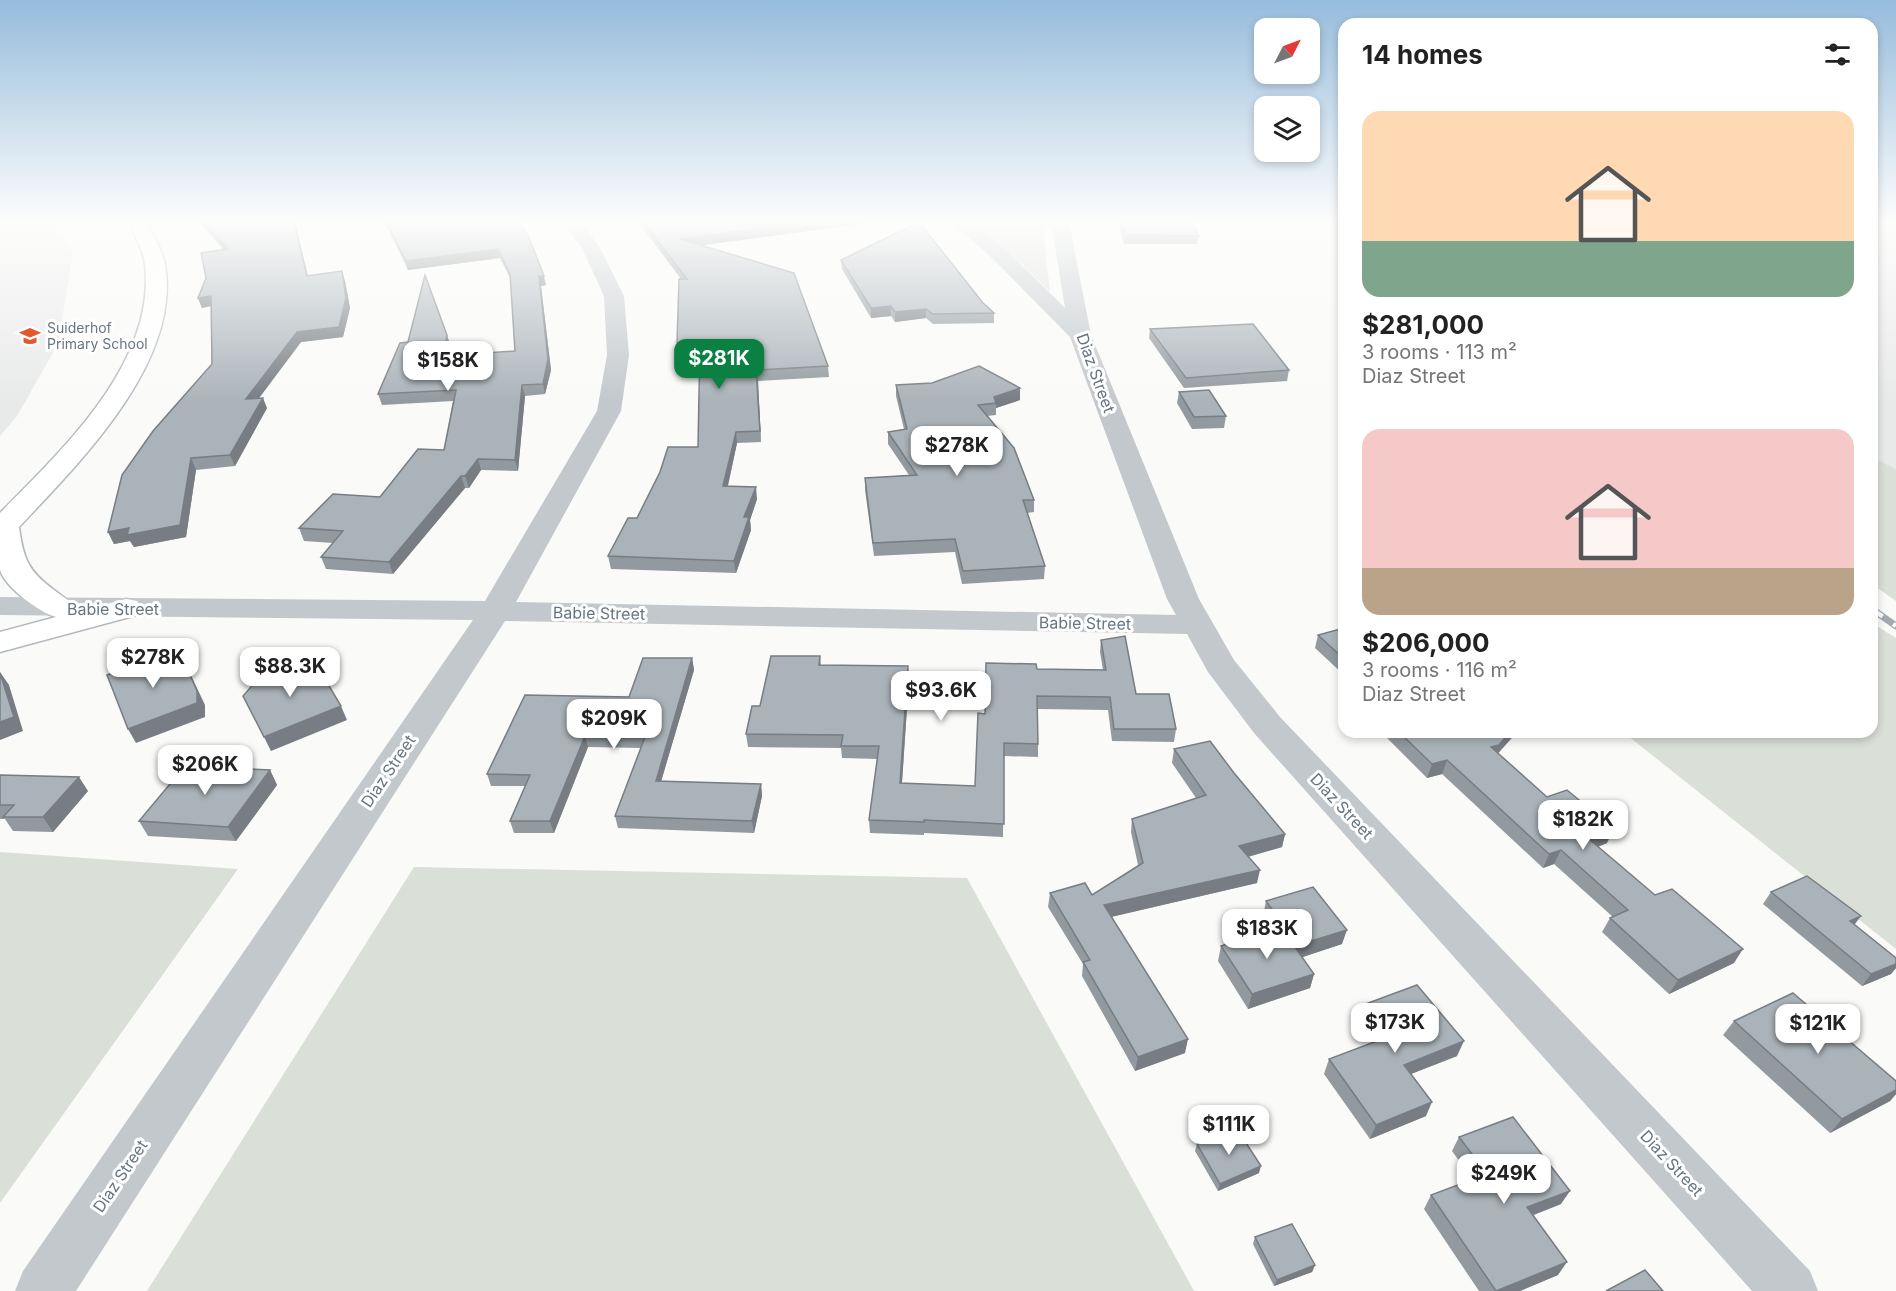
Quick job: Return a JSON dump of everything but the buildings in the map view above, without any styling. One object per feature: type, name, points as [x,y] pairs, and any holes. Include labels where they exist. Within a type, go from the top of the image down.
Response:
[{"type":"street","points":[[59,608],[27,584],[10,564],[2,528],[82,441],[126,382],[154,319],[157,282]]},
{"type":"street","name":"Diaz Street","points":[[43,1291],[495,611],[609,411],[618,355],[614,296],[607,282]]},
{"type":"street","points":[[1027,282],[1080,335]]},
{"type":"street","name":"Diaz Street","points":[[1071,282],[1080,335],[1183,599],[1220,665],[1267,725],[1790,1291]]},
{"type":"street","name":"Babie Street","points":[[0,606],[495,611],[1198,625]]},
{"type":"street","points":[[0,642],[126,608]]},
{"type":"shaded area","name":"Suiderhof Primary School","points":[[0,282],[68,282],[58,344],[17,416],[0,436]]},
{"type":"shaded area","points":[[1040,282],[1049,282],[1050,292]]},
{"type":"shaded area","points":[[1878,282],[1896,282],[1896,469],[1878,460]]},
{"type":"shaded area","points":[[1878,460],[1896,469],[1896,601],[1878,588]]},
{"type":"shaded area","points":[[1878,627],[1896,638],[1896,949],[1631,738],[1878,738]]},
{"type":"shaded area","points":[[0,852],[238,869],[0,1203]]},
{"type":"shaded area","points":[[414,867],[967,878],[1194,1291],[147,1291]]},
{"type":"railway","points":[[1878,613],[1896,626]]},
{"type":"place","name":"Suiderhof Primary School","points":[[30,336]]}]
